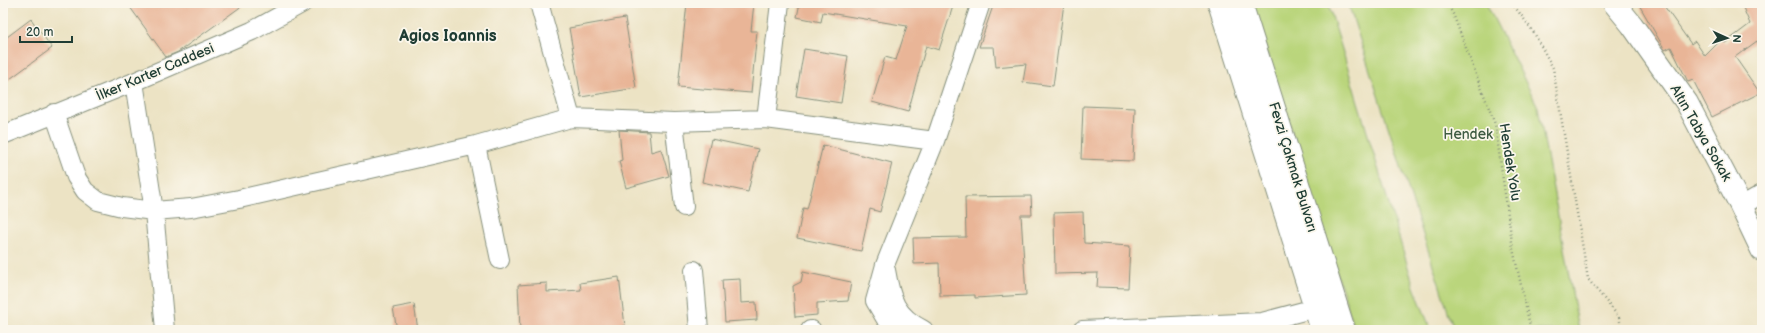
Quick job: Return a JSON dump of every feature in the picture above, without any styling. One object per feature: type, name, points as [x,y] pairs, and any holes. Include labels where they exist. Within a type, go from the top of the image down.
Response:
[{"type":"main road","name":"Fevzi Çakmak Bulvarı","points":[[1219,3],[1322,330]]},
{"type":"main road","name":"Fevzi Çakmak Bulvarı","points":[[1241,3],[1344,330]]},
{"type":"main road","name":"Altın Tabya Sokak","points":[[1614,3],[1632,25],[1687,103],[1741,206],[1762,250]]},
{"type":"street","name":"İlker Karter Caddesi","points":[[3,135],[134,82],[252,31],[303,3]]},
{"type":"street","points":[[539,3],[571,118]]},
{"type":"street","points":[[766,119],[780,3]]},
{"type":"street","points":[[905,330],[902,330],[885,318],[875,301],[885,265],[935,141],[981,3]]},
{"type":"street","points":[[134,82],[154,211],[165,330]]},
{"type":"street","points":[[54,114],[76,177],[85,191],[98,201],[122,207],[154,211],[191,208],[239,199],[476,145],[571,118],[674,122],[766,119],[935,141]]},
{"type":"street","points":[[674,122],[684,207]]},
{"type":"street","points":[[476,145],[500,260]]},
{"type":"street","points":[[1741,206],[1762,194]]},
{"type":"street","points":[[885,265],[890,294],[895,306],[914,325],[924,330]]},
{"type":"street","points":[[694,270],[699,330]]},
{"type":"street","points":[[1082,330],[1262,326],[1315,308],[1336,306]]},
{"type":"path","name":"Hendek Yolu","points":[[1447,3],[1453,14],[1495,124],[1513,249],[1530,330]]},
{"type":"path","points":[[1512,3],[1533,31],[1553,68],[1588,279],[1619,317],[1622,330]]},
{"type":"green space","points":[[1251,3],[1328,3],[1414,287],[1431,330],[1355,330]]},
{"type":"green space","name":"Hendek","points":[[1348,3],[1486,3],[1538,107],[1579,330],[1454,330]]},
{"type":"building","points":[[127,3],[246,3],[178,52],[166,57]]},
{"type":"building","points":[[687,3],[754,3],[751,31],[757,31],[751,93],[678,87]]},
{"type":"building","points":[[800,3],[954,3],[939,50],[926,46],[908,112],[872,102],[885,57],[896,60],[907,26],[823,12],[821,22],[797,17]]},
{"type":"building","points":[[994,3],[1064,3],[1053,86],[1023,82],[1026,64],[996,67],[994,47],[979,47]]},
{"type":"building","points":[[1638,3],[1662,3],[1691,44],[1695,41],[1705,56],[1722,39],[1725,43],[1750,24],[1741,3],[1762,3],[1762,51],[1757,41],[1735,57],[1760,93],[1712,117],[1693,80],[1688,82],[1671,47],[1665,50]]},
{"type":"building","points":[[625,18],[636,88],[581,97],[569,28]]},
{"type":"building","points":[[31,19],[52,48],[3,84],[3,40]]},
{"type":"building","points":[[804,49],[848,56],[841,103],[796,96]]},
{"type":"building","points":[[1083,106],[1135,108],[1133,161],[1081,159]]},
{"type":"building","points":[[619,130],[649,132],[651,152],[661,149],[669,176],[626,188],[619,161],[622,160]]},
{"type":"building","points":[[711,139],[758,149],[748,192],[702,182]]},
{"type":"building","points":[[823,145],[892,163],[880,212],[870,209],[861,251],[797,238],[803,208],[807,209]]},
{"type":"building","points":[[1031,196],[1032,215],[1021,215],[1026,295],[975,298],[975,295],[940,296],[939,263],[914,264],[913,238],[966,237],[965,197]]},
{"type":"building","points":[[1083,212],[1084,243],[1130,246],[1128,288],[1097,287],[1098,273],[1055,274],[1054,213]]},
{"type":"building","points":[[803,272],[851,282],[848,301],[817,303],[817,315],[795,317],[793,286],[801,282]]},
{"type":"building","points":[[619,277],[625,326],[596,330],[520,330],[518,285],[547,283],[547,292],[581,290],[580,283]]},
{"type":"building","points":[[740,279],[741,303],[756,302],[757,320],[725,322],[722,280]]},
{"type":"building","points":[[414,304],[418,330],[397,330],[393,308]]},
{"type":"district","name":"Agios Ioannis","points":[[448,36]]}]
